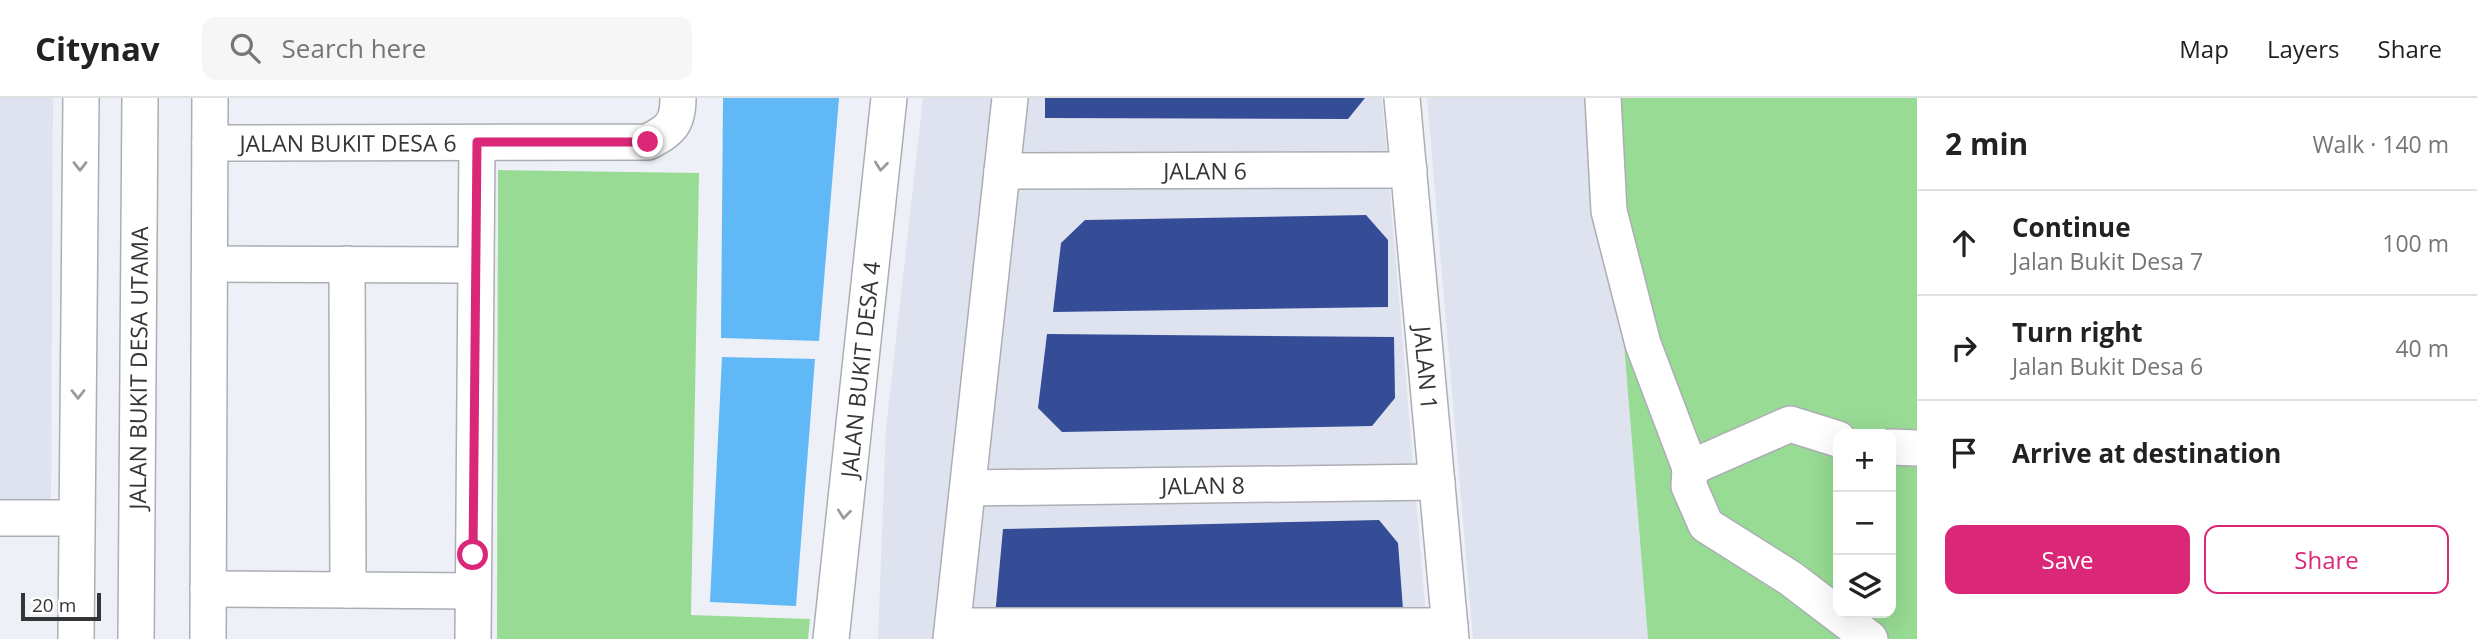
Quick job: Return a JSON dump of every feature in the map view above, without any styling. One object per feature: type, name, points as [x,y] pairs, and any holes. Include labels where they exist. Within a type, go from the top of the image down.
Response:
[{"type":"street","points":[[76,639],[81,98]]},
{"type":"street","name":"JALAN BUKIT DESA UTAMA","points":[[136,639],[139,98]]},
{"type":"street","points":[[208,639],[210,98]]},
{"type":"street","name":"JALAN BUKIT DESA 4","points":[[831,639],[889,98]]},
{"type":"street","points":[[1010,98],[952,633],[1451,632]]},
{"type":"street","name":"JALAN 1","points":[[1402,98],[1451,632]]},
{"type":"street","points":[[1603,98],[1609,211],[1643,344],[1690,468],[1689,486],[1706,525],[1790,578],[1870,639]]},
{"type":"street","name":"JALAN BUKIT DESA 6","points":[[210,143],[648,142],[669,130],[678,103]]},
{"type":"street","points":[[473,639],[477,142]]},
{"type":"street","name":"JALAN 6","points":[[1002,171],[1409,170]]},
{"type":"street","points":[[210,264],[475,265]]},
{"type":"street","points":[[347,264],[348,590]]},
{"type":"street","points":[[1690,468],[1790,424],[1833,437]]},
{"type":"street","points":[[1896,447],[1917,448]]},
{"type":"street","name":"JALAN 8","points":[[969,488],[1437,482]]},
{"type":"street","points":[[0,518],[77,518]]},
{"type":"street","points":[[208,589],[473,591]]},
{"type":"shaded area","points":[[0,98],[53,98],[51,506],[0,507]]},
{"type":"shaded area","points":[[923,98],[1382,98],[1428,639],[878,639],[886,428]]},
{"type":"shaded area","points":[[1427,98],[1604,98],[1648,639],[1473,639]]},
{"type":"green space","points":[[1604,98],[1917,98],[1917,639],[1648,639]]},
{"type":"green space","points":[[498,170],[699,173],[691,615],[810,619],[808,639],[497,639]]},
{"type":"water","points":[[723,98],[839,98],[819,341],[721,338]]},
{"type":"water","points":[[722,357],[815,359],[796,606],[710,602]]},
{"type":"building","points":[[1045,98],[1365,98],[1348,119],[1045,118]]},
{"type":"building","points":[[1366,215],[1388,240],[1388,307],[1053,312],[1061,243],[1085,220]]},
{"type":"building","points":[[1047,334],[1394,337],[1395,398],[1372,426],[1062,432],[1038,408]]},
{"type":"building","points":[[1379,520],[1398,543],[1403,609],[995,616],[1003,529]]},
{"type":"route","points":[[473,555],[477,142],[648,142]]}]
